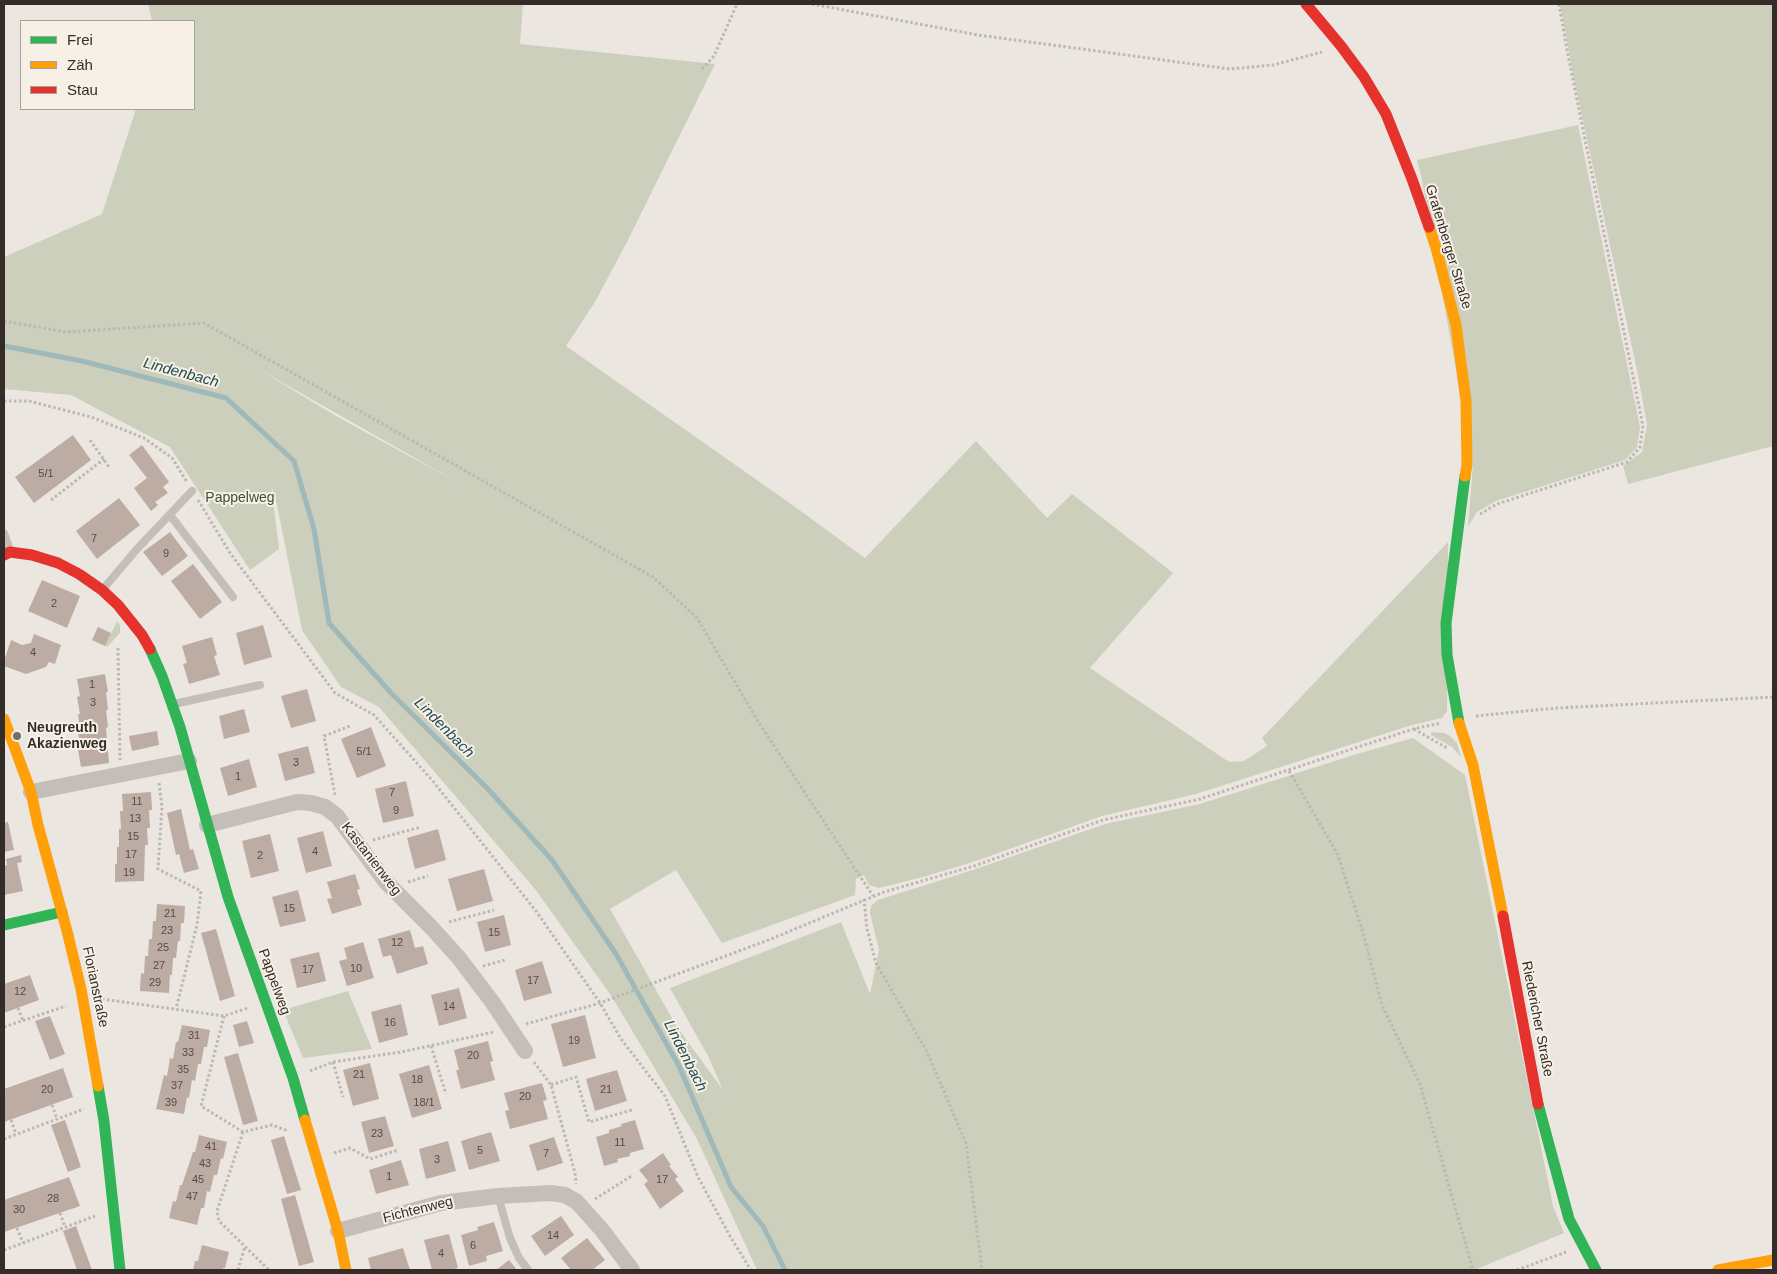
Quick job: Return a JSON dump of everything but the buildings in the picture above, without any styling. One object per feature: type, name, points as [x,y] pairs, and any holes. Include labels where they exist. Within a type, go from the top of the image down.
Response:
[{"type":"street","name":"Grafenberger Straße","points":[[1306,4],[1364,77],[1386,114],[1412,179],[1436,248],[1456,325],[1466,401],[1468,465],[1450,584],[1446,623],[1447,655],[1473,765]]},
{"type":"street","name":"Pappelweg","points":[[7,554],[32,555],[58,563],[79,574],[102,590],[118,605],[142,635],[152,653],[172,704],[228,897],[293,1078],[338,1231],[346,1270]]},
{"type":"street","name":"Florianstraße","points":[[4,719],[31,792],[81,989],[101,1103],[120,1270]]},
{"type":"street","points":[[31,792],[189,761]]},
{"type":"street","name":"Riedericher Straße","points":[[1473,765],[1485,819],[1539,1109],[1569,1218],[1596,1270]]},
{"type":"street","points":[[207,825],[297,802],[325,807]]},
{"type":"street","name":"Kastanienweg","points":[[325,807],[337,816],[385,881],[431,927],[477,981],[525,1050]]},
{"type":"street","points":[[4,925],[62,912]]},
{"type":"street","name":"Fichtenweg","points":[[338,1231],[428,1206],[470,1198],[551,1193],[565,1196],[579,1205],[602,1230],[632,1270]]},
{"type":"street","points":[[1718,1270],[1773,1260]]},
{"type":"lane","points":[[102,590],[136,549],[192,491]]},
{"type":"lane","points":[[170,515],[233,597]]},
{"type":"lane","name":"Pappelweg","points":[[4,533],[10,546],[7,554]]},
{"type":"lane","points":[[172,704],[260,685]]},
{"type":"lane","points":[[498,1196],[512,1244],[528,1270]]},
{"type":"path","points":[[702,69],[714,56],[737,4]]},
{"type":"path","points":[[812,4],[978,35],[1230,69],[1273,65],[1321,53]]},
{"type":"path","points":[[1475,521],[1479,514],[1497,504],[1627,462],[1640,447],[1643,426],[1559,4]]},
{"type":"path","points":[[4,321],[66,332],[204,323],[654,577],[697,618],[759,723],[872,896]]},
{"type":"path","points":[[4,401],[29,401],[90,417],[144,438],[172,458],[230,553],[335,693],[374,715],[432,780],[536,911],[600,1002],[621,1039],[665,1096],[698,1177],[731,1238],[751,1270]]},
{"type":"path","points":[[90,440],[110,466]]},
{"type":"path","points":[[51,500],[104,459]]},
{"type":"path","points":[[118,648],[120,774]]},
{"type":"path","points":[[293,1078],[333,1062],[431,1046],[510,1028],[600,1002],[771,939],[872,896],[974,866],[1103,820],[1200,799],[1413,729],[1490,713],[1773,698]]},
{"type":"path","points":[[325,807],[336,799],[324,736],[350,726]]},
{"type":"path","points":[[156,767],[162,807],[158,868],[202,890],[197,925],[176,1009]]},
{"type":"path","points":[[1289,771],[1337,853],[1362,928],[1382,1005],[1420,1084],[1473,1270]]},
{"type":"path","points":[[358,844],[421,827]]},
{"type":"path","points":[[864,899],[867,929],[876,963],[927,1052],[966,1143],[982,1270]]},
{"type":"path","points":[[431,927],[494,910]]},
{"type":"path","points":[[98,999],[224,1016],[266,1003]]},
{"type":"path","points":[[4,1027],[71,1004]]},
{"type":"path","points":[[18,1008],[22,1021]]},
{"type":"path","points":[[224,1016],[201,1106],[243,1132],[272,1125],[311,1139]]},
{"type":"path","points":[[431,1046],[446,1094]]},
{"type":"path","points":[[525,1050],[551,1085],[575,1172],[579,1205],[633,1174]]},
{"type":"path","points":[[333,1062],[344,1097]]},
{"type":"path","points":[[551,1085],[576,1077],[589,1122],[632,1110]]},
{"type":"path","points":[[4,1139],[101,1103]]},
{"type":"path","points":[[52,1105],[57,1119]]},
{"type":"path","points":[[10,1120],[16,1134]]},
{"type":"path","points":[[243,1132],[217,1212],[219,1220],[269,1270]]},
{"type":"path","points":[[316,1158],[350,1148],[370,1159],[398,1150]]},
{"type":"path","points":[[4,1250],[114,1209]]},
{"type":"path","points":[[60,1213],[65,1227]]},
{"type":"path","points":[[17,1228],[23,1243]]},
{"type":"path","points":[[238,1270],[245,1246]]},
{"type":"path","points":[[1517,1270],[1583,1246]]},
{"type":"green space","points":[[148,4],[523,4],[520,44],[715,64],[626,244],[595,302],[566,346],[865,558],[976,441],[1047,518],[1072,494],[1173,573],[1090,668],[1229,762],[1244,761],[1267,746],[1262,738],[1448,542],[1447,711],[1442,718],[1412,725],[1196,794],[1102,816],[973,862],[923,877],[879,888],[869,885],[864,875],[856,879],[855,895],[722,943],[676,870],[610,909],[677,1027],[723,1090],[708,1056],[670,988],[841,922],[870,994],[879,950],[870,913],[871,906],[878,900],[976,869],[1105,824],[1200,804],[1413,738],[1465,775],[1553,1206],[1564,1233],[1474,1270],[757,1270],[697,1139],[612,997],[535,889],[379,707],[341,687],[302,630],[277,505],[271,485],[279,549],[250,570],[170,447],[71,395],[4,389],[4,257],[102,214],[136,110],[195,110],[195,20],[152,20]],"holes":[[[255,367],[464,486],[336,416]]]},
{"type":"green space","points":[[1560,4],[1773,4],[1773,446],[1628,484],[1623,466],[1642,452],[1647,425]]},
{"type":"green space","points":[[1578,125],[1640,427],[1637,447],[1625,460],[1496,501],[1477,512],[1468,527],[1473,465],[1417,160]]},
{"type":"green space","points":[[117,621],[120,625],[120,633],[107,647],[105,646]]},
{"type":"green space","points":[[1431,732],[1444,733],[1450,736],[1457,743],[1461,757],[1452,747],[1431,735]]},
{"type":"green space","points":[[348,991],[372,1049],[303,1058],[283,1010]]},
{"type":"waterway","name":"Lindenbach","points":[[4,346],[82,361],[226,398],[294,461],[314,529],[329,623],[391,693],[487,788],[552,860],[616,954],[679,1066],[731,1187],[763,1226],[785,1270]]},
{"type":"traffic: fast","points":[[1459,723],[1447,655],[1446,623],[1465,476]]},
{"type":"traffic: fast","points":[[150,649],[162,676],[180,727],[228,897],[293,1078],[305,1120]]},
{"type":"traffic: fast","points":[[4,925],[62,912]]},
{"type":"traffic: fast","points":[[98,1086],[104,1121],[120,1270]]},
{"type":"traffic: fast","points":[[1538,1104],[1569,1219],[1596,1270]]},
{"type":"traffic: slow","points":[[1429,227],[1456,325],[1466,401],[1467,465],[1465,476]]},
{"type":"traffic: slow","points":[[4,719],[31,792],[67,931],[81,989],[98,1086]]},
{"type":"traffic: slow","points":[[1459,723],[1473,765],[1503,916]]},
{"type":"traffic: slow","points":[[305,1120],[338,1231],[346,1270]]},
{"type":"traffic: slow","points":[[1718,1270],[1773,1260]]},
{"type":"traffic: jam","points":[[1306,4],[1364,77],[1386,114],[1429,227]]},
{"type":"traffic: jam","points":[[4,555],[10,552],[32,555],[58,563],[79,574],[102,590],[118,605],[142,635],[150,649]]},
{"type":"traffic: jam","points":[[1503,916],[1538,1104]]},
{"type":"place","name":"Neugreuth Akazienweg","points":[[17,736]]}]
